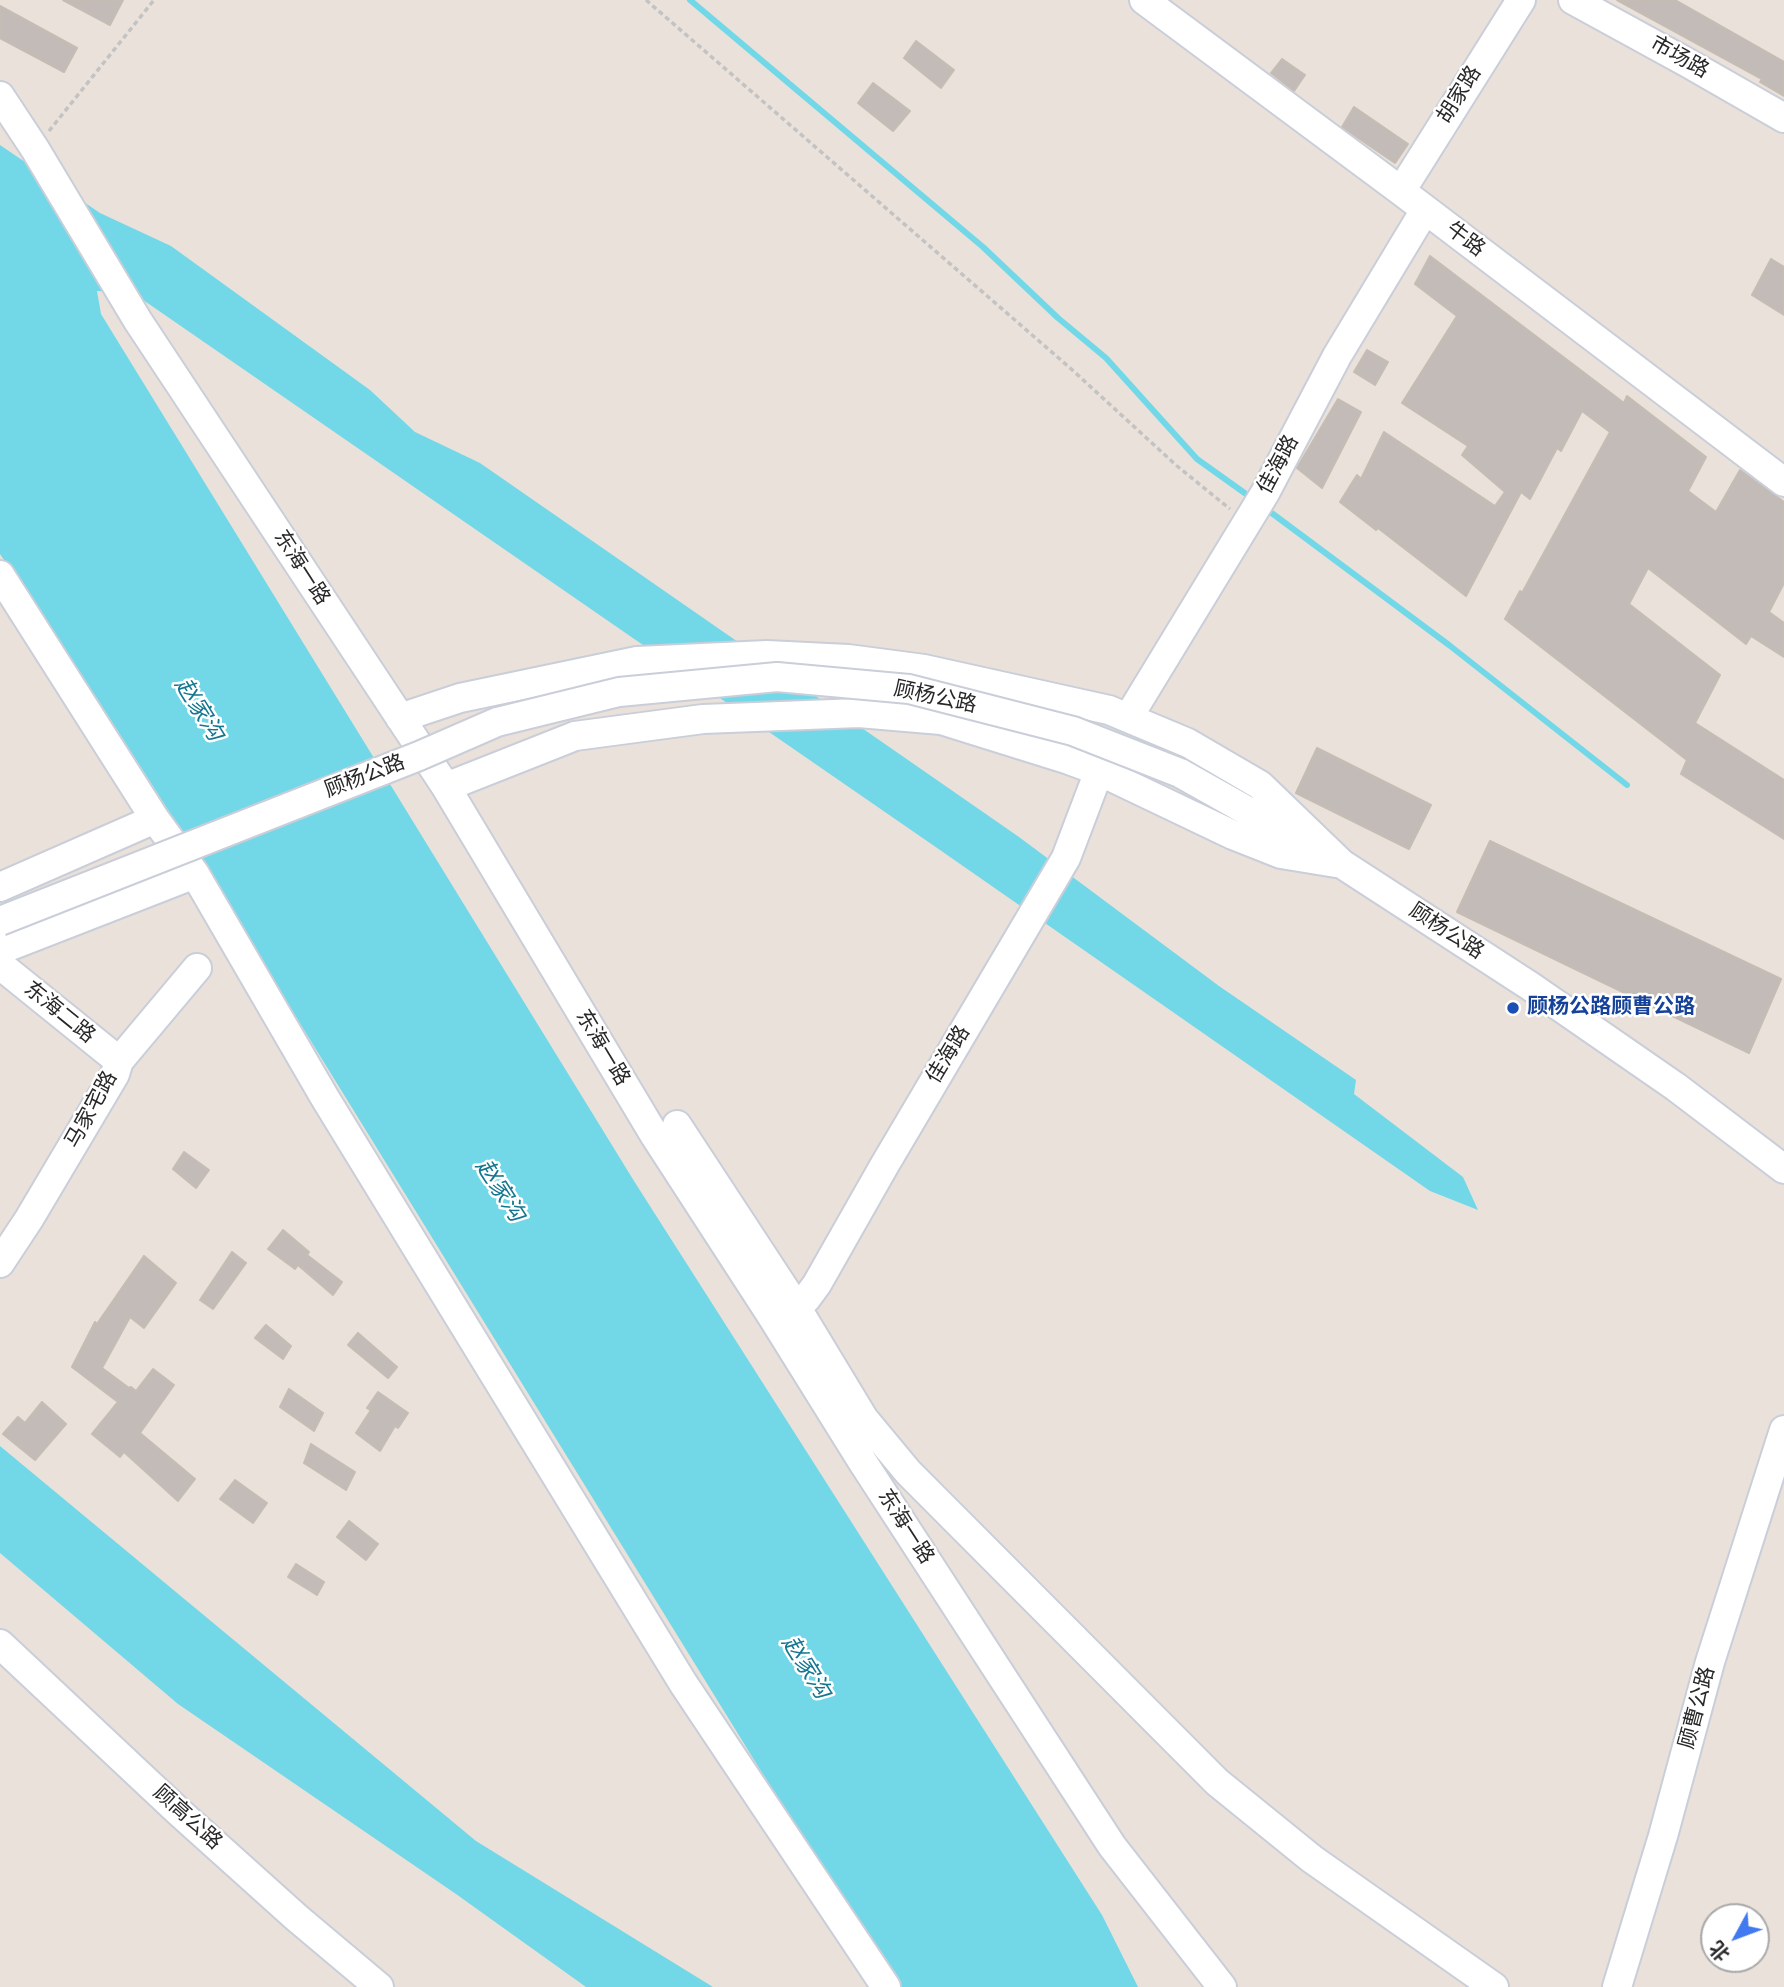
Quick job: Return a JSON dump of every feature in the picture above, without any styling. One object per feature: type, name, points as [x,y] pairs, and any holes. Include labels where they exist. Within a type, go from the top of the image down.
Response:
[{"type":"street","name":"牛路","points":[[1144,0],[1784,482]]},
{"type":"street","name":"胡家路","points":[[1401,191],[1521,0]]},
{"type":"street","name":"市场路","points":[[1573,0],[1784,118]]},
{"type":"street","name":"东海一路","points":[[0,96],[35,149],[138,321],[446,787],[655,1136],[783,1310],[862,1461],[1112,1846],[1222,1987]]},
{"type":"street","name":"佳海路","points":[[1128,718],[1265,493],[1337,356],[1426,210]]},
{"type":"street","points":[[0,575],[155,819],[195,874],[325,1098],[683,1683],[886,1987]]},
{"type":"street","points":[[400,718],[460,698],[637,662],[767,655],[848,659],[924,669],[1109,710],[1188,743],[1260,785],[1342,864]]},
{"type":"street","name":"顾杨公路","points":[[0,921],[419,756],[498,722],[619,692],[777,677],[909,689],[1073,731],[1180,773],[1342,864],[1530,986],[1676,1087],[1784,1169]]},
{"type":"street","points":[[446,787],[575,736],[703,719],[859,713],[941,720],[1099,771],[1233,835],[1281,854],[1342,864]]},
{"type":"street","name":"佳海路","points":[[783,1310],[806,1299],[817,1284],[1066,858],[1099,771]]},
{"type":"street","points":[[0,887],[155,819]]},
{"type":"street","points":[[0,950],[195,874]]},
{"type":"street","name":"东海二路","points":[[0,965],[119,1061]]},
{"type":"street","name":"马家宅路","points":[[0,1263],[30,1219],[115,1074],[119,1061],[197,968]]},
{"type":"street","points":[[677,1125],[783,1310],[864,1419],[908,1472],[1217,1782],[1312,1859],[1494,1987]]},
{"type":"street","name":"顾曹公路","points":[[1617,1987],[1663,1836],[1710,1662],[1784,1430]]},
{"type":"street","name":"顾高公路","points":[[0,1644],[189,1821],[379,1987]]},
{"type":"path","points":[[35,149],[154,0]]},
{"type":"path","points":[[646,0],[1069,368],[1177,466],[1247,523]]},
{"type":"water","name":"赵家沟","points":[[0,145],[100,213],[171,246],[370,390],[415,432],[480,463],[1019,837],[1219,986],[1356,1080],[1354,1094],[1463,1177],[1478,1210],[1430,1191],[133,293],[97,291],[101,314],[634,1181],[1102,1915],[1138,1987],[899,1987],[875,1956],[177,824],[0,554]]},
{"type":"water","points":[[0,1446],[476,1841],[713,1987],[586,1987],[456,1894],[178,1704],[0,1553]]},
{"type":"building","points":[[63,0],[123,0],[110,25]]},
{"type":"building","points":[[1617,0],[1675,0],[1784,62],[1784,96],[1760,82],[1762,79]]},
{"type":"building","points":[[0,6],[77,48],[64,72],[0,38]]},
{"type":"building","points":[[916,41],[954,70],[941,88],[904,58]]},
{"type":"building","points":[[1282,59],[1305,75],[1294,91],[1271,73]]},
{"type":"building","points":[[873,83],[910,111],[893,131],[858,103]]},
{"type":"building","points":[[1354,107],[1408,144],[1395,163],[1342,127]]},
{"type":"building","points":[[1430,256],[1624,403],[1627,396],[1706,457],[1688,491],[1716,512],[1740,470],[1784,502],[1784,583],[1769,612],[1784,623],[1784,657],[1751,636],[1746,644],[1648,568],[1629,604],[1720,675],[1695,723],[1784,780],[1784,839],[1681,774],[1687,760],[1505,619],[1610,432],[1582,411],[1561,451],[1557,448],[1530,499],[1521,492],[1466,596],[1340,502],[1357,475],[1361,479],[1384,432],[1495,506],[1505,492],[1462,455],[1468,446],[1402,403],[1457,316],[1415,284]]},
{"type":"building","points":[[1771,259],[1784,267],[1784,315],[1752,295]]},
{"type":"building","points":[[1367,350],[1388,362],[1375,385],[1354,372]]},
{"type":"building","points":[[1338,399],[1361,412],[1322,488],[1297,468]]},
{"type":"building","points":[[1317,748],[1431,805],[1409,849],[1296,793]]},
{"type":"building","points":[[1490,841],[1781,979],[1749,1053],[1457,912]]},
{"type":"building","points":[[184,1152],[209,1170],[196,1188],[173,1169]]},
{"type":"building","points":[[283,1230],[309,1252],[307,1255],[342,1282],[333,1295],[298,1265],[295,1269],[268,1249]]},
{"type":"building","points":[[232,1252],[246,1263],[213,1309],[200,1300]]},
{"type":"building","points":[[144,1256],[176,1283],[144,1328],[130,1317],[102,1368],[136,1391],[153,1369],[174,1385],[140,1433],[195,1479],[178,1501],[124,1452],[120,1457],[92,1434],[118,1402],[72,1367],[95,1322],[97,1324]]},
{"type":"building","points":[[266,1325],[291,1346],[283,1359],[255,1338]]},
{"type":"building","points":[[358,1333],[397,1367],[388,1378],[348,1345]]},
{"type":"building","points":[[289,1389],[323,1413],[314,1431],[280,1407]]},
{"type":"building","points":[[378,1392],[408,1413],[398,1428],[395,1426],[380,1451],[356,1433],[371,1410],[367,1408]]},
{"type":"building","points":[[42,1402],[66,1424],[35,1460],[3,1434],[18,1417],[25,1423]]},
{"type":"building","points":[[311,1444],[355,1472],[346,1490],[304,1463]]},
{"type":"building","points":[[235,1480],[267,1503],[253,1523],[220,1499]]},
{"type":"building","points":[[349,1521],[378,1544],[366,1560],[337,1537]]},
{"type":"building","points":[[296,1564],[324,1582],[317,1595],[288,1577]]},
{"type":"waterway","points":[[690,0],[983,247],[1058,318],[1106,358],[1197,459],[1253,499]]},
{"type":"waterway","points":[[1265,508],[1449,645],[1627,785]]},
{"type":"place","name":"顾杨公路顾曹公路","points":[[1513,1008]]}]
